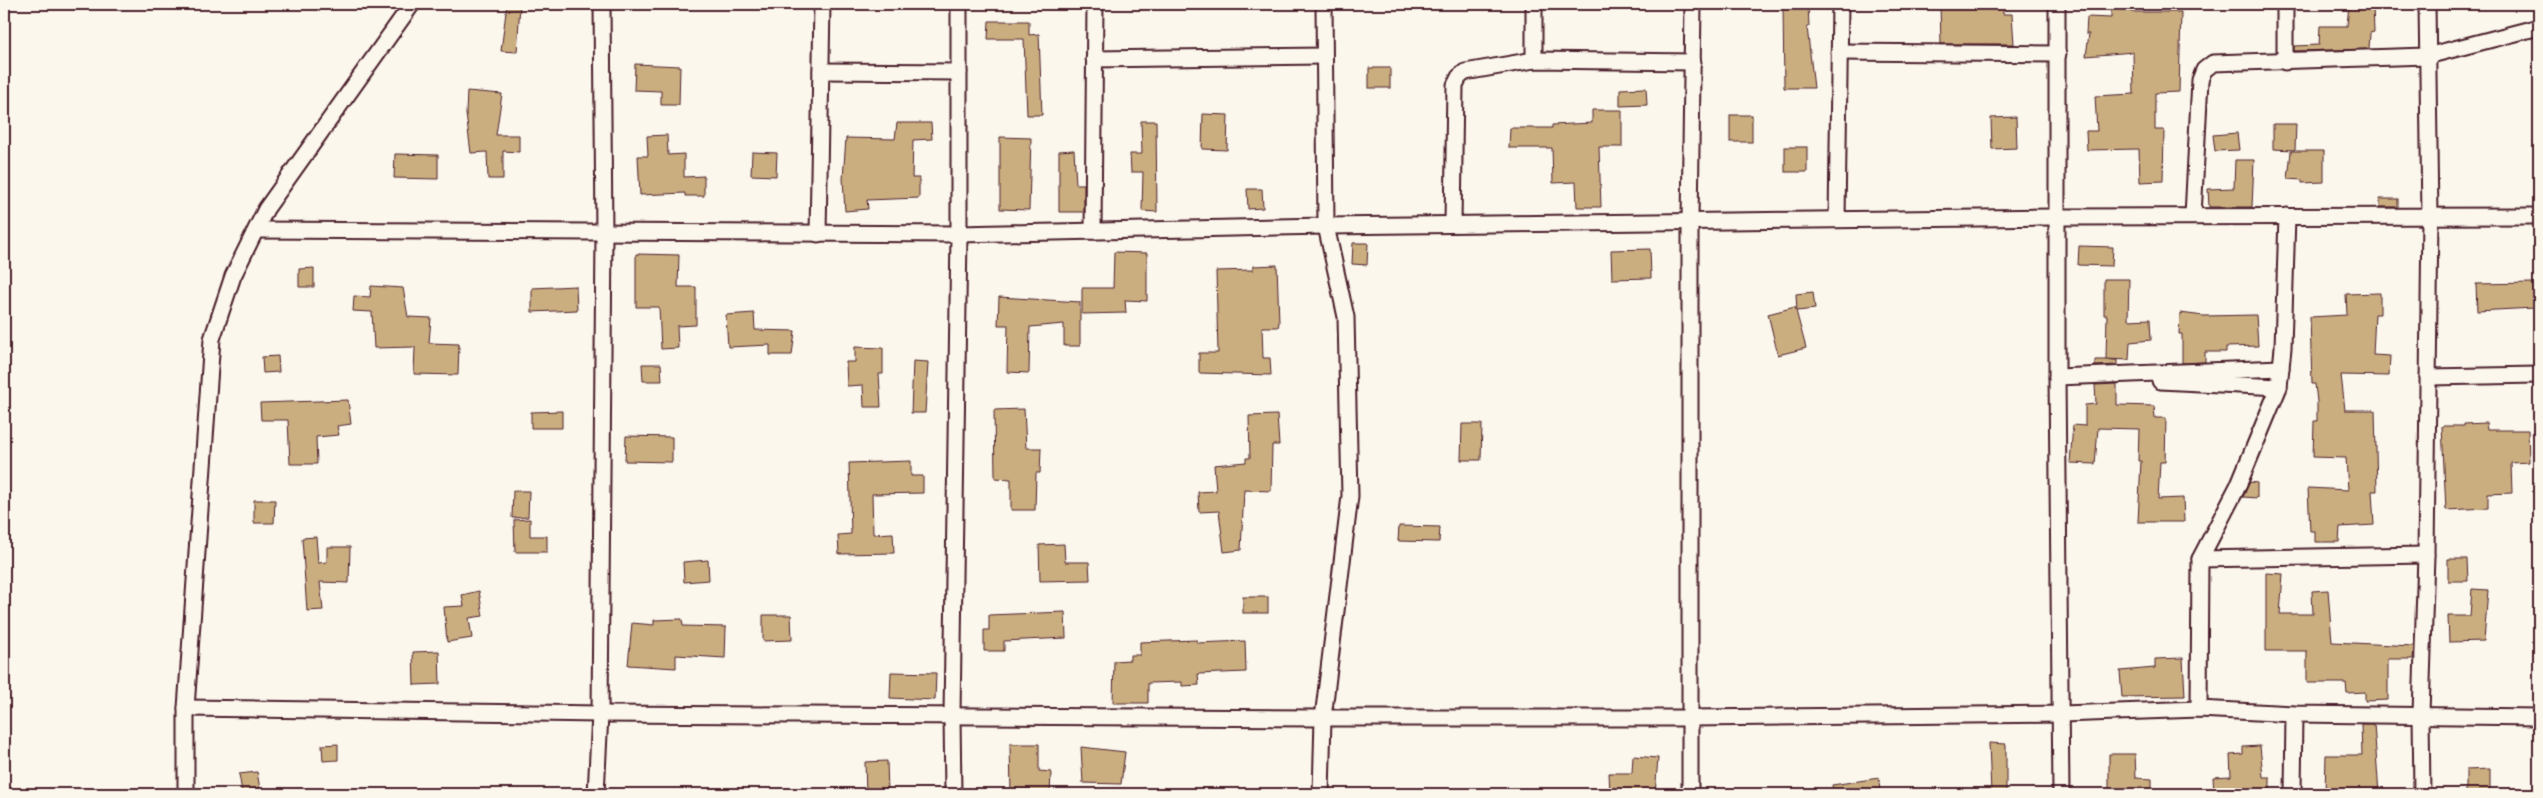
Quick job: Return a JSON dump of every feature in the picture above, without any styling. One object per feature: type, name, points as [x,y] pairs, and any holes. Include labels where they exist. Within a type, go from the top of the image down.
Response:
[{"type":"street","points":[[186,794],[186,708],[212,339],[234,276],[266,210],[412,4]]},
{"type":"street","points":[[596,794],[600,714],[604,234],[602,4]]},
{"type":"street","points":[[818,234],[822,4]]},
{"type":"street","points":[[953,794],[952,716],[959,234],[959,4]]},
{"type":"street","points":[[1092,231],[1095,4]]},
{"type":"street","points":[[1321,794],[1323,718],[1350,496],[1346,317],[1326,226],[1324,4]]},
{"type":"street","points":[[1534,4],[1534,60]]},
{"type":"street","points":[[1690,794],[1690,221],[1693,4]]},
{"type":"street","points":[[1837,219],[1840,4]]},
{"type":"street","points":[[2057,4],[2057,376],[2062,794]]},
{"type":"street","points":[[2285,4],[2285,62]]},
{"type":"street","points":[[2422,794],[2421,714],[2426,555],[2430,216],[2427,4]]},
{"type":"street","points":[[2193,216],[2200,80],[2204,70],[2213,63],[2427,56],[2539,27]]},
{"type":"street","points":[[1839,52],[2058,54]]},
{"type":"street","points":[[1094,59],[1324,56]]},
{"type":"street","points":[[1453,224],[1455,85],[1458,77],[1465,72],[1534,60],[1693,62]]},
{"type":"street","points":[[821,71],[959,72]]},
{"type":"street","points":[[2200,709],[2200,559],[2238,486],[2279,386],[2287,216]]},
{"type":"street","points":[[256,230],[604,234],[959,234],[1326,226],[1837,219],[2539,216]]},
{"type":"street","points":[[2057,376],[2281,368]]},
{"type":"street","points":[[2428,376],[2539,375]]},
{"type":"street","points":[[2057,376],[2279,386]]},
{"type":"street","points":[[2200,559],[2426,555]]},
{"type":"street","points":[[186,708],[600,714],[1323,718],[1689,718],[2062,714],[2200,709],[2294,714],[2421,714],[2539,717]]},
{"type":"street","points":[[2294,714],[2294,794]]},
{"type":"building","points":[[507,4],[520,4],[517,52],[501,51]]},
{"type":"building","points":[[1808,4],[1809,27],[1807,27],[1814,88],[1784,88],[1783,6]]},
{"type":"building","points":[[1940,4],[2003,4],[2003,14],[2012,14],[2014,44],[1941,44]]},
{"type":"building","points":[[2349,4],[2373,4],[2374,32],[2370,33],[2369,49],[2294,51],[2294,46],[2319,45],[2320,26],[2347,26]]},
{"type":"building","points":[[2131,7],[2131,12],[2181,12],[2179,92],[2155,93],[2155,130],[2164,130],[2163,181],[2140,182],[2139,149],[2087,150],[2086,131],[2097,131],[2095,96],[2134,94],[2133,52],[2086,56],[2089,34],[2086,34],[2087,17],[2111,18],[2111,8]]},
{"type":"building","points":[[989,21],[1029,21],[1029,35],[1039,34],[1042,115],[1027,115],[1024,39],[988,39]]},
{"type":"building","points":[[635,64],[680,66],[679,105],[661,105],[661,91],[634,90]]},
{"type":"building","points":[[1369,68],[1390,68],[1390,88],[1369,88]]},
{"type":"building","points":[[1646,88],[1647,105],[1620,106],[1620,89]]},
{"type":"building","points":[[467,91],[502,94],[496,135],[519,135],[519,152],[503,151],[503,179],[488,179],[487,152],[471,153],[466,114]]},
{"type":"building","points":[[1592,110],[1622,110],[1622,147],[1599,147],[1601,207],[1577,207],[1576,182],[1553,183],[1552,148],[1509,148],[1510,128],[1552,128],[1552,125],[1592,123]]},
{"type":"building","points":[[1203,114],[1228,115],[1227,150],[1202,149]]},
{"type":"building","points":[[1730,115],[1752,115],[1752,142],[1730,142]]},
{"type":"building","points":[[2016,117],[2017,148],[1992,149],[1991,118]]},
{"type":"building","points":[[1141,121],[1156,121],[1157,212],[1142,211],[1143,172],[1131,172],[1130,154],[1142,154]]},
{"type":"building","points":[[897,123],[931,123],[932,139],[913,140],[912,178],[919,178],[919,198],[867,200],[868,209],[845,211],[843,179],[846,138],[895,139]]},
{"type":"building","points":[[2273,124],[2296,124],[2295,150],[2273,149]]},
{"type":"building","points":[[2237,133],[2239,150],[2215,151],[2213,135]]},
{"type":"building","points":[[667,135],[668,155],[684,154],[684,177],[704,176],[704,196],[685,196],[685,193],[640,195],[638,156],[648,156],[647,136]]},
{"type":"building","points":[[1000,137],[1031,138],[1029,210],[1000,209]]},
{"type":"building","points":[[1785,147],[1807,147],[1807,172],[1785,172]]},
{"type":"building","points":[[1074,150],[1076,184],[1084,184],[1084,212],[1059,212],[1059,151]]},
{"type":"building","points":[[2291,151],[2324,151],[2324,182],[2302,183],[2302,180],[2288,179]]},
{"type":"building","points":[[752,152],[777,153],[776,176],[751,175]]},
{"type":"building","points":[[395,154],[438,155],[438,179],[394,178]]},
{"type":"building","points":[[2235,160],[2254,160],[2252,207],[2209,207],[2208,189],[2234,188]]},
{"type":"building","points":[[1247,189],[1262,189],[1263,208],[1248,209]]},
{"type":"building","points":[[2380,199],[2398,199],[2398,207],[2380,207]]},
{"type":"building","points":[[1353,243],[1368,243],[1367,265],[1352,264]]},
{"type":"building","points":[[2079,246],[2113,247],[2112,266],[2078,265]]},
{"type":"building","points":[[1650,249],[1651,278],[1612,279],[1611,250]]},
{"type":"building","points":[[1114,252],[1147,253],[1147,301],[1125,300],[1126,313],[1082,314],[1082,288],[1113,288]]},
{"type":"building","points":[[636,254],[679,255],[678,287],[696,287],[696,325],[677,326],[678,348],[661,349],[659,307],[636,307]]},
{"type":"building","points":[[1277,265],[1279,323],[1278,327],[1262,327],[1263,358],[1270,358],[1271,375],[1199,373],[1199,353],[1218,353],[1216,271],[1253,270],[1253,266]]},
{"type":"building","points":[[314,268],[314,287],[299,287],[299,269]]},
{"type":"building","points":[[2104,279],[2129,279],[2128,320],[2150,319],[2151,340],[2130,342],[2129,360],[2106,359],[2107,315],[2104,315]]},
{"type":"building","points":[[2534,283],[2534,308],[2477,311],[2476,284]]},
{"type":"building","points":[[371,286],[403,288],[408,317],[431,318],[429,343],[459,344],[458,375],[414,374],[415,347],[374,348],[372,312],[353,311],[354,296],[370,297]]},
{"type":"building","points":[[576,286],[577,310],[532,312],[532,288]]},
{"type":"building","points":[[1813,292],[1815,309],[1797,311],[1796,294]]},
{"type":"building","points":[[2380,293],[2380,314],[2375,314],[2373,355],[2390,356],[2389,376],[2341,375],[2345,410],[2375,410],[2377,491],[2372,491],[2374,525],[2340,527],[2339,542],[2315,542],[2315,531],[2310,531],[2308,488],[2348,490],[2346,458],[2313,457],[2314,421],[2317,421],[2317,402],[2315,384],[2312,384],[2310,317],[2347,315],[2346,294]]},
{"type":"building","points":[[999,297],[1080,302],[1080,346],[1064,346],[1064,324],[1030,327],[1029,373],[1007,372],[1008,325],[998,325]]},
{"type":"building","points":[[1795,307],[1806,348],[1778,355],[1768,314]]},
{"type":"building","points":[[754,313],[755,330],[795,331],[792,355],[770,355],[770,345],[728,347],[726,315]]},
{"type":"building","points":[[2180,313],[2204,316],[2256,315],[2258,346],[2226,347],[2226,352],[2205,352],[2205,362],[2182,363],[2182,334],[2179,334]]},
{"type":"building","points":[[855,347],[883,348],[883,374],[879,374],[881,407],[864,407],[863,385],[847,386],[846,362],[855,362]]},
{"type":"building","points":[[278,356],[279,372],[263,373],[262,357]]},
{"type":"building","points":[[2095,360],[2117,360],[2117,365],[2095,366]]},
{"type":"building","points":[[913,361],[928,362],[925,413],[911,413]]},
{"type":"building","points":[[642,364],[661,364],[662,381],[643,381]]},
{"type":"building","points":[[2117,384],[2117,405],[2154,406],[2155,418],[2166,418],[2165,462],[2160,462],[2158,499],[2183,498],[2184,522],[2138,522],[2141,461],[2138,461],[2139,429],[2098,428],[2095,464],[2070,463],[2073,425],[2085,426],[2085,405],[2096,404],[2095,385]]},
{"type":"building","points":[[348,400],[351,424],[337,426],[339,435],[316,437],[317,464],[290,464],[288,420],[261,420],[260,403]]},
{"type":"building","points":[[1024,409],[1026,448],[1041,448],[1040,473],[1036,473],[1035,510],[1011,510],[1011,479],[995,478],[994,410]]},
{"type":"building","points":[[562,411],[562,428],[531,428],[531,412]]},
{"type":"building","points":[[1277,415],[1279,445],[1272,445],[1271,491],[1244,490],[1241,550],[1224,552],[1219,511],[1199,512],[1198,492],[1216,491],[1214,465],[1246,462],[1246,458],[1250,458],[1249,416]]},
{"type":"building","points":[[2486,423],[2487,430],[2528,430],[2529,462],[2511,463],[2512,493],[2488,494],[2488,508],[2446,510],[2442,426]]},
{"type":"building","points":[[1462,424],[1482,424],[1481,460],[1461,460]]},
{"type":"building","points":[[626,436],[672,437],[672,462],[625,461]]},
{"type":"building","points":[[911,461],[911,476],[923,476],[923,493],[872,494],[873,534],[893,533],[894,553],[839,554],[838,535],[851,534],[849,463]]},
{"type":"building","points":[[2250,482],[2257,483],[2257,498],[2243,497]]},
{"type":"building","points":[[513,491],[529,491],[528,517],[512,518]]},
{"type":"building","points":[[254,500],[275,500],[274,523],[254,523]]},
{"type":"building","points":[[530,519],[530,536],[547,536],[547,552],[515,552],[514,520]]},
{"type":"building","points":[[1399,526],[1440,527],[1439,542],[1398,541]]},
{"type":"building","points":[[316,537],[318,563],[327,562],[327,547],[350,547],[349,583],[320,582],[323,610],[307,611],[302,538]]},
{"type":"building","points":[[1064,544],[1065,562],[1089,562],[1090,580],[1040,581],[1039,545]]},
{"type":"building","points":[[2448,559],[2467,559],[2468,581],[2448,581]]},
{"type":"building","points":[[708,560],[709,580],[684,582],[683,562]]},
{"type":"building","points":[[2266,573],[2283,574],[2280,614],[2313,614],[2312,591],[2328,590],[2332,642],[2414,646],[2413,659],[2388,659],[2388,700],[2365,701],[2365,692],[2347,693],[2346,683],[2307,683],[2307,651],[2266,651]]},
{"type":"building","points":[[2472,589],[2488,590],[2484,641],[2449,642],[2448,616],[2470,616]]},
{"type":"building","points":[[479,591],[483,616],[469,618],[472,638],[447,642],[444,607],[464,606],[462,595]]},
{"type":"building","points":[[1243,597],[1268,597],[1268,613],[1243,613]]},
{"type":"building","points":[[1065,612],[1066,638],[1004,641],[1004,651],[984,651],[984,630],[989,630],[989,615]]},
{"type":"building","points":[[763,615],[791,615],[792,640],[763,641]]},
{"type":"building","points":[[682,619],[683,626],[726,627],[725,658],[676,655],[676,668],[628,665],[632,623],[654,625],[654,620]]},
{"type":"building","points":[[1197,640],[1197,643],[1245,641],[1246,672],[1198,674],[1199,685],[1182,686],[1182,682],[1148,683],[1148,703],[1113,703],[1114,661],[1130,660],[1130,655],[1140,655],[1140,642]]},
{"type":"building","points":[[439,651],[440,684],[414,685],[413,652]]},
{"type":"building","points":[[2183,658],[2185,696],[2122,697],[2120,671],[2155,668],[2155,659]]},
{"type":"building","points":[[891,672],[936,673],[935,700],[890,698]]},
{"type":"building","points":[[2361,724],[2374,724],[2379,794],[2325,794],[2326,755],[2362,755]]},
{"type":"building","points":[[1989,743],[2006,744],[2006,794],[1991,794]]},
{"type":"building","points":[[338,744],[338,760],[323,761],[322,745]]},
{"type":"building","points":[[1010,744],[1039,744],[1039,771],[1051,772],[1050,794],[1011,794]]},
{"type":"building","points":[[2260,746],[2263,777],[2270,777],[2270,794],[2214,794],[2213,777],[2231,776],[2230,755],[2243,754],[2243,747]]},
{"type":"building","points":[[1081,747],[1125,752],[1121,784],[1083,783]]},
{"type":"building","points":[[2109,754],[2135,754],[2136,778],[2152,779],[2152,794],[2109,794]]},
{"type":"building","points":[[1633,756],[1658,758],[1655,794],[1610,794],[1609,773],[1632,773]]},
{"type":"building","points":[[887,761],[888,794],[866,794],[865,762]]},
{"type":"building","points":[[2490,769],[2490,794],[2466,794],[2466,770]]},
{"type":"building","points":[[257,772],[260,789],[242,792],[239,774]]},
{"type":"building","points":[[1879,778],[1880,794],[1833,794],[1832,785]]}]
